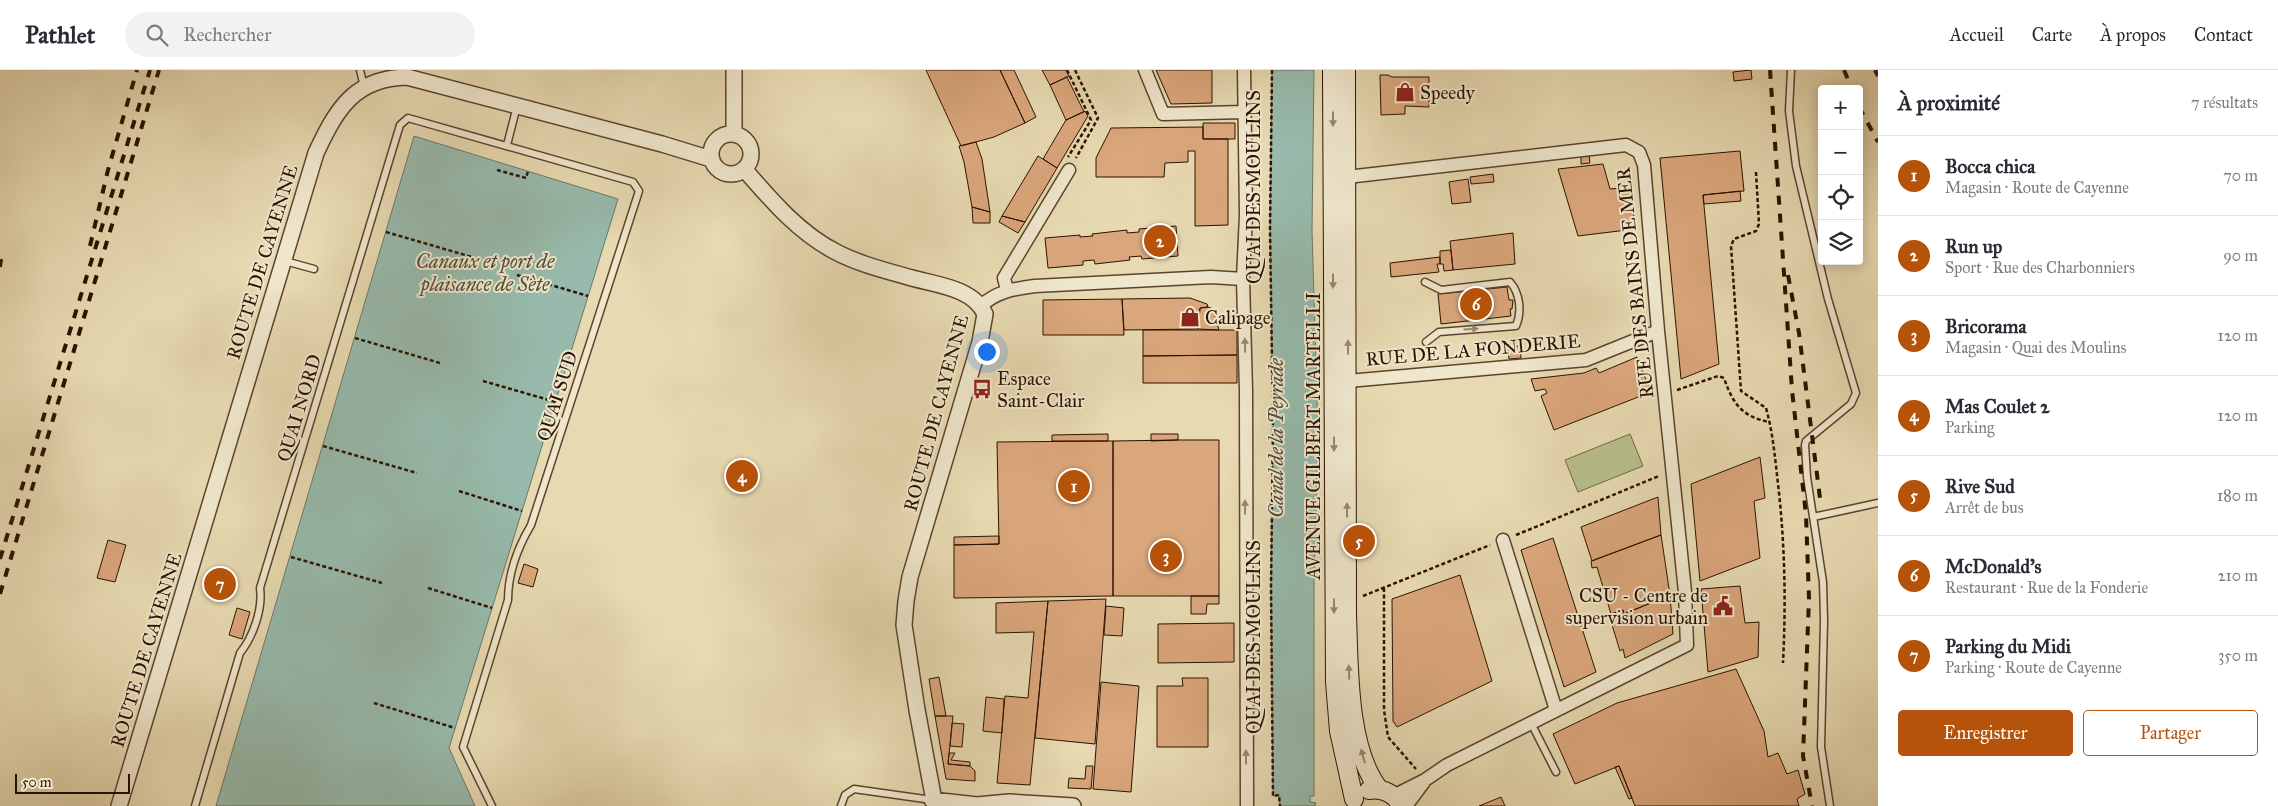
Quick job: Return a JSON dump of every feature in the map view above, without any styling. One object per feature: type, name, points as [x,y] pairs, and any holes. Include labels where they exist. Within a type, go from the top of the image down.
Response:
[{"type":"main road","name":"AVENUE GILBERT MARTELLI","points":[[1332,70],[1335,682],[1339,731],[1352,803]]},
{"type":"main road","name":"AVENUE GILBERT MARTELLI","points":[[1346,70],[1347,616],[1351,700],[1354,721],[1366,769],[1395,799]]},
{"type":"main road","points":[[1352,803],[1361,793],[1395,799]]},
{"type":"street","points":[[734,70],[734,133]]},
{"type":"street","points":[[1145,70],[1164,114],[1244,112]]},
{"type":"street","name":"QUAI DES MOULINS","points":[[1244,70],[1246,215],[1243,280],[1246,391],[1247,806]]},
{"type":"street","name":"ROUTE DE CAYENNE","points":[[119,806],[283,260],[320,144],[338,110],[349,98],[364,87],[391,74],[517,105],[711,159],[721,172],[729,175],[738,174],[745,170],[769,197],[807,233],[834,251],[890,272],[956,290],[970,297],[981,306],[986,318],[980,342],[910,577],[906,600],[904,625],[909,666],[934,803]]},
{"type":"street","points":[[711,159],[711,151],[719,138],[734,133],[741,136],[751,148],[750,164],[745,170]]},
{"type":"street","name":"RUE DES BAINS DE MER","points":[[1347,177],[1626,145],[1639,152],[1644,165],[1664,394],[1685,592],[1687,645],[1556,710]]},
{"type":"street","points":[[1007,290],[1004,278],[1069,170]]},
{"type":"street","points":[[981,306],[991,296],[1007,290],[1035,286],[1210,277],[1243,280]]},
{"type":"street","name":"RUE DE LA FONDERIE","points":[[1348,381],[1586,360],[1658,331]]},
{"type":"street","points":[[1395,799],[1447,765],[1556,710],[1503,540]]},
{"type":"street","points":[[934,803],[995,805],[1009,802],[1073,806]]},
{"type":"lane","points":[[360,70],[364,87]]},
{"type":"lane","points":[[1792,70],[1789,111],[1796,166],[1828,299],[1856,393],[1851,404],[1806,441],[1807,477],[1823,582],[1824,621],[1820,747],[1830,806]]},
{"type":"lane","points":[[506,145],[517,105]]},
{"type":"lane","name":"QUAI NORD","points":[[195,806],[240,653],[249,642],[261,598],[260,588],[400,125],[408,118],[419,120],[506,145]]},
{"type":"lane","name":"QUAI SUD","points":[[492,806],[464,747],[508,600],[508,587],[521,542],[531,525],[639,191],[633,182],[506,145]]},
{"type":"lane","points":[[283,260],[314,269]]},
{"type":"lane","points":[[1424,282],[1442,290],[1510,282],[1517,290],[1519,318],[1516,326],[1439,332],[1426,342]]},
{"type":"lane","points":[[1813,517],[1878,504]]},
{"type":"lane","points":[[1531,723],[1556,772]]},
{"type":"lane","points":[[841,806],[844,795],[854,789],[934,803]]},
{"type":"path","points":[[1069,170],[1098,118],[1075,70]]},
{"type":"path","name":"QUAI DES MOULINS","points":[[1272,70],[1273,796],[1279,795],[1280,806]]},
{"type":"path","points":[[497,170],[526,178],[528,171]]},
{"type":"path","points":[[1756,172],[1759,224],[1756,231],[1734,239],[1731,246],[1741,391],[1766,408],[1770,422],[1782,522],[1786,602],[1783,663]]},
{"type":"path","points":[[386,232],[472,257]]},
{"type":"path","points":[[517,275],[588,296]]},
{"type":"path","points":[[355,338],[440,363]]},
{"type":"path","points":[[1664,394],[1718,376],[1724,378],[1736,406],[1762,421],[1770,422]]},
{"type":"path","points":[[483,381],[556,402]]},
{"type":"path","points":[[323,446],[416,473]]},
{"type":"path","points":[[459,491],[522,511]]},
{"type":"path","points":[[291,557],[382,583]]},
{"type":"path","points":[[428,588],[492,608]]},
{"type":"path","points":[[1384,588],[1384,710],[1388,737],[1425,780]]},
{"type":"path","points":[[374,702],[455,728]]},
{"type":"green space","points":[[1630,434],[1643,466],[1578,492],[1565,460]]},
{"type":"water","name":"Canal de la Peyrade","points":[[1272,70],[1314,70],[1312,230],[1318,434],[1314,579],[1314,796],[1310,796],[1310,802],[1316,803],[1315,806],[1280,806],[1279,795],[1273,796],[1271,587],[1273,428],[1270,229]]},
{"type":"water","name":"Canaux et port de plaisance de Sète","points":[[414,136],[618,199],[449,748],[475,806],[216,806]]},
{"type":"building","points":[[926,70],[1000,70],[1025,123],[994,137],[961,146]]},
{"type":"building","points":[[1000,70],[1014,70],[1036,117],[1025,123]]},
{"type":"building","points":[[1042,70],[1066,70],[1069,76],[1050,85]]},
{"type":"building","points":[[1156,70],[1212,70],[1212,103],[1171,104]]},
{"type":"building","points":[[1751,70],[1752,79],[1734,81],[1733,72]]},
{"type":"building","name":"Speedy","points":[[1380,75],[1392,77],[1429,77],[1429,107],[1405,106],[1405,114],[1381,115]]},
{"type":"building","points":[[1067,77],[1084,112],[1066,120],[1050,85]]},
{"type":"building","points":[[1085,111],[1088,116],[1057,168],[1043,159],[1066,120]]},
{"type":"building","points":[[1203,123],[1235,123],[1235,139],[1203,139]]},
{"type":"building","points":[[1203,127],[1203,139],[1228,139],[1228,225],[1195,226],[1195,151],[1188,151],[1188,162],[1165,163],[1164,177],[1096,177],[1096,158],[1111,128]]},
{"type":"building","points":[[976,142],[982,159],[990,212],[972,207],[964,162],[959,146]]},
{"type":"building","points":[[1740,151],[1744,191],[1703,195],[1719,364],[1681,379],[1660,158]]},
{"type":"building","points":[[1589,155],[1590,163],[1581,164],[1581,156]]},
{"type":"building","points":[[1038,156],[1057,168],[1025,222],[1002,216]]},
{"type":"building","points":[[1603,164],[1610,189],[1631,187],[1635,229],[1578,236],[1558,169]]},
{"type":"building","points":[[1493,174],[1494,182],[1471,184],[1470,177]]},
{"type":"building","points":[[1468,179],[1471,202],[1452,204],[1449,182]]},
{"type":"building","points":[[1740,191],[1741,201],[1704,204],[1703,195]]},
{"type":"building","points":[[972,207],[990,212],[990,223],[973,223]]},
{"type":"building","points":[[1002,216],[1025,222],[1018,233],[999,222]]},
{"type":"building","points":[[1176,226],[1178,256],[1142,259],[1141,256],[1129,257],[1130,260],[1095,264],[1094,260],[1083,261],[1083,265],[1048,268],[1045,238],[1080,235],[1080,237],[1093,236],[1092,234],[1127,230],[1127,233],[1139,232],[1139,229]]},
{"type":"building","points":[[1513,233],[1515,264],[1453,270],[1450,241]]},
{"type":"building","points":[[1451,250],[1453,270],[1444,271],[1443,264],[1440,264],[1440,251]]},
{"type":"building","points":[[1440,257],[1440,264],[1437,264],[1439,272],[1391,277],[1390,263]]},
{"type":"building","points":[[1507,287],[1509,300],[1513,300],[1512,309],[1510,309],[1511,316],[1441,324],[1438,294]]},
{"type":"building","points":[[1190,298],[1207,304],[1208,307],[1200,308],[1198,329],[1124,330],[1122,299]]},
{"type":"building","points":[[1122,299],[1124,335],[1043,335],[1043,300]]},
{"type":"building","points":[[1208,307],[1213,309],[1219,330],[1198,329],[1200,308]]},
{"type":"building","points":[[1143,330],[1237,330],[1237,355],[1143,356]]},
{"type":"building","points":[[1520,346],[1521,358],[1509,359],[1508,347]]},
{"type":"building","points":[[1237,355],[1237,383],[1143,383],[1143,356]]},
{"type":"building","points":[[1637,357],[1651,392],[1554,430],[1541,396],[1547,393],[1545,389],[1535,391],[1531,379],[1584,373],[1596,368],[1599,373]]},
{"type":"building","points":[[1108,434],[1108,441],[1052,441],[1052,435]]},
{"type":"building","points":[[1151,434],[1178,434],[1178,440],[1151,441]]},
{"type":"building","points":[[1219,440],[1219,596],[1113,596],[1113,441]]},
{"type":"building","points":[[1113,441],[1113,596],[954,598],[954,545],[999,544],[997,442]]},
{"type":"building","points":[[1760,457],[1765,498],[1754,501],[1760,558],[1700,581],[1691,484]]},
{"type":"building","points":[[1658,497],[1661,535],[1592,561],[1581,527]]},
{"type":"building","points":[[1661,535],[1670,595],[1624,614],[1623,610],[1611,614],[1597,567],[1592,568],[1591,561]]},
{"type":"building","points":[[999,536],[999,544],[954,545],[954,537]]},
{"type":"building","points":[[1553,538],[1596,672],[1564,687],[1521,550]]},
{"type":"building","points":[[108,540],[126,545],[115,582],[97,578]]},
{"type":"building","points":[[524,564],[538,569],[533,587],[518,583]]},
{"type":"building","points":[[1460,575],[1492,681],[1397,727],[1393,721],[1392,599]]},
{"type":"building","points":[[1740,586],[1745,623],[1759,622],[1758,657],[1708,672],[1701,589]]},
{"type":"building","points":[[1670,595],[1673,634],[1625,658],[1623,649],[1620,651],[1609,615],[1623,610],[1624,614]]},
{"type":"building","points":[[1191,596],[1219,596],[1219,604],[1207,604],[1206,614],[1191,614]]},
{"type":"building","points":[[1106,599],[1095,744],[1035,738],[1048,601]]},
{"type":"building","points":[[1048,601],[1030,785],[997,783],[1005,696],[1028,698],[1034,632],[996,633],[996,603]]},
{"type":"building","points":[[1106,606],[1124,608],[1122,636],[1104,635]]},
{"type":"building","points":[[237,608],[250,612],[242,639],[229,635]]},
{"type":"building","points":[[1234,623],[1234,662],[1158,663],[1158,624]]},
{"type":"building","points":[[1736,669],[1764,731],[1768,757],[1778,753],[1787,774],[1798,770],[1805,794],[1797,799],[1799,806],[1635,806],[1619,766],[1575,784],[1553,734],[1617,703]]},
{"type":"building","points":[[939,677],[946,716],[935,716],[929,679]]},
{"type":"building","points":[[1182,678],[1208,678],[1208,747],[1157,747],[1157,686],[1183,686]]},
{"type":"building","points":[[1101,682],[1139,686],[1131,792],[1093,789]]},
{"type":"building","points":[[986,697],[1004,699],[1002,733],[983,731]]},
{"type":"building","points":[[935,716],[953,716],[948,764],[970,766],[975,771],[975,781],[946,779]]},
{"type":"building","points":[[952,723],[964,724],[962,747],[950,746]]},
{"type":"building","points":[[949,753],[955,753],[951,760],[970,762],[970,766],[948,764]]},
{"type":"building","points":[[1086,766],[1093,766],[1091,789],[1068,788],[1069,778],[1085,779]]},
{"type":"building","points":[[1619,766],[1632,798],[1629,799],[1615,767]]},
{"type":"building","points":[[1501,797],[1505,806],[1479,806]]},
{"type":"railway","points":[[90,246],[108,170],[137,70]]},
{"type":"railway","points":[[0,559],[150,70]]},
{"type":"railway","points":[[0,594],[159,70]]},
{"type":"railway","points":[[1770,70],[1792,390],[1806,515],[1809,598],[1803,756],[1812,806]]},
{"type":"railway","points":[[1844,70],[1850,85]]},
{"type":"railway","points":[[1875,70],[1878,76]]},
{"type":"railway","points":[[1863,114],[1878,142]]},
{"type":"railway","points":[[0,267],[1,259]]},
{"type":"railway","points":[[1788,275],[1799,333],[1821,506]]},
{"type":"place","name":"Speedy","points":[[1405,92]]},
{"type":"place","name":"Run up","points":[[1160,241]]},
{"type":"place","name":"McDonald's","points":[[1476,304]]},
{"type":"place","name":"Calipage","points":[[1190,317]]},
{"type":"place","name":"Espace Saint-Clair","points":[[982,389]]},
{"type":"place","name":"Mas Coulet 2","points":[[742,476]]},
{"type":"place","name":"Bocca chica","points":[[1074,486]]},
{"type":"place","name":"Rive Sud","points":[[1359,541]]},
{"type":"place","name":"Bricorama","points":[[1166,556]]},
{"type":"place","name":"Parking du Midi","points":[[220,584]]},
{"type":"place","name":"CSU - Centre de supervision urbain","points":[[1723,606]]}]
